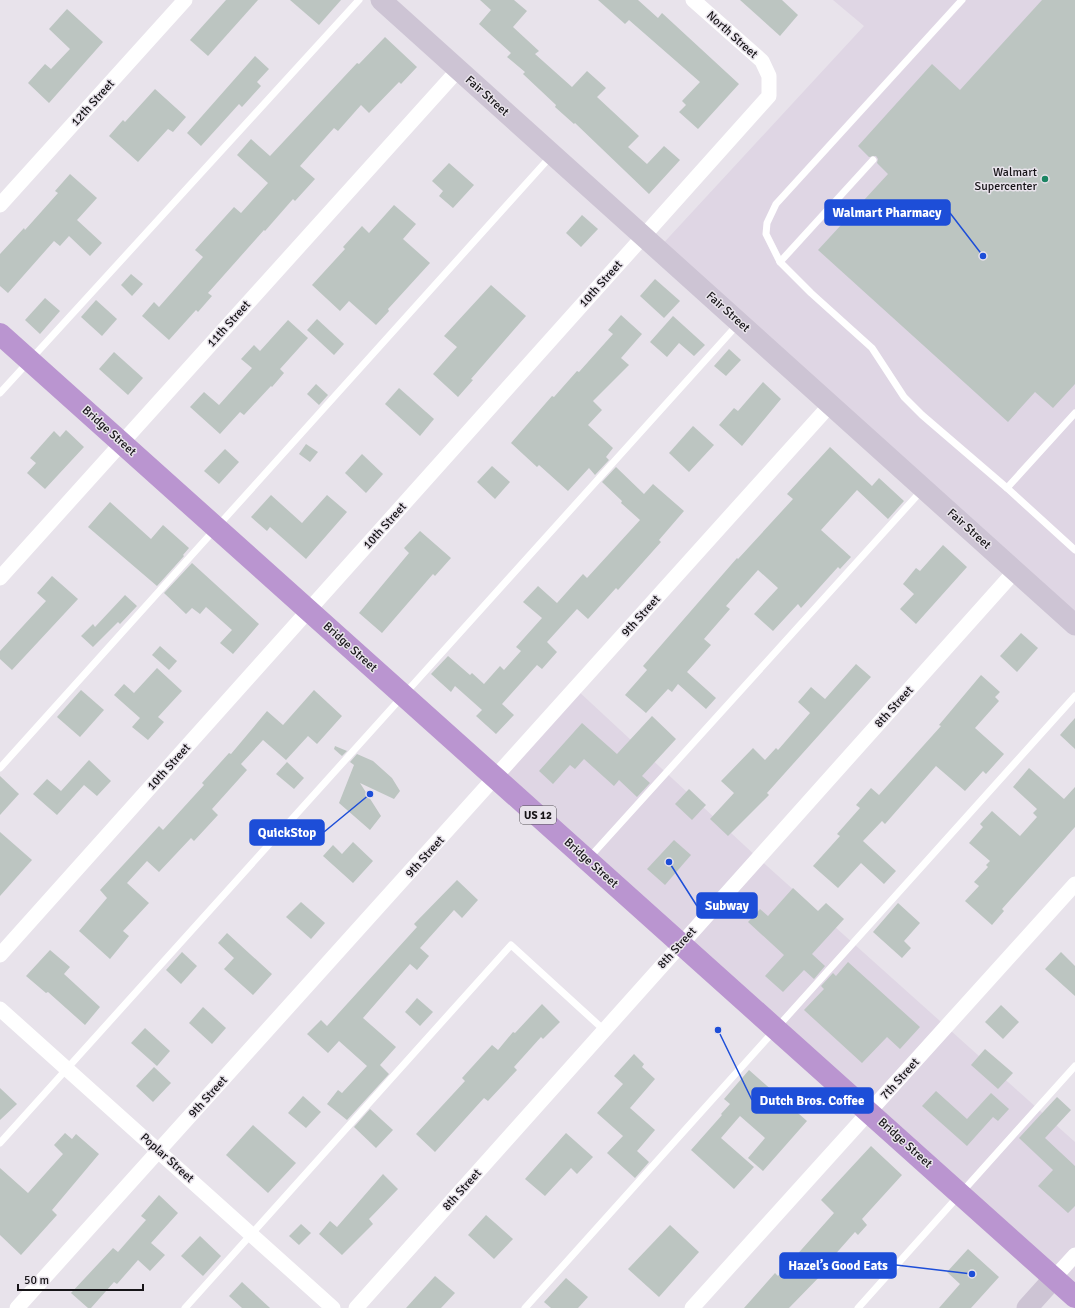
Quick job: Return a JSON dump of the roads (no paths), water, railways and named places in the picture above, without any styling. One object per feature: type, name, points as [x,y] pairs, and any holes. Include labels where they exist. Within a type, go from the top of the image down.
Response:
[{"type":"highway","name":"Bridge Street","points":[[0,334],[310,610],[1075,1297]]},
{"type":"street","name":"12th Street","points":[[0,205],[185,0]]},
{"type":"street","name":"Fair Street","points":[[381,0],[1075,625]]},
{"type":"street","name":"North Street","points":[[694,0],[762,61],[769,76],[769,96]]},
{"type":"street","name":"11th Street","points":[[0,578],[458,70]]},
{"type":"street","name":"10th Street","points":[[0,955],[769,96]]},
{"type":"street","name":"9th Street","points":[[17,1308],[496,778],[831,404]]},
{"type":"street","name":"8th Street","points":[[356,1308],[1015,571]]},
{"type":"street","name":"7th Street","points":[[692,1308],[1075,884]]},
{"type":"street","name":"Poplar Street","points":[[0,1009],[333,1308]]},
{"type":"street","points":[[1027,1308],[1075,1255]]},
{"type":"lane","points":[[0,393],[359,0]]},
{"type":"lane","points":[[962,0],[776,204],[767,223],[766,234],[780,262],[810,293],[872,348],[904,397],[1075,550]]},
{"type":"lane","points":[[0,768],[552,154]]},
{"type":"lane","points":[[780,262],[873,160]]},
{"type":"lane","points":[[0,1143],[739,322]]},
{"type":"lane","points":[[1007,488],[1075,413]]},
{"type":"lane","points":[[587,859],[923,488]]},
{"type":"lane","points":[[525,1308],[1075,696]]},
{"type":"lane","points":[[185,1308],[511,945],[604,1030]]},
{"type":"lane","points":[[858,1308],[1075,1066]]},
{"type":"place","name":"Walmart Supercenter","points":[[1045,179]]},
{"type":"place","name":"Walmart Pharmacy","points":[[983,256]]},
{"type":"place","name":"QuickStop","points":[[370,794]]},
{"type":"place","name":"Subway","points":[[669,862]]},
{"type":"place","name":"Dutch Bros. Coffee","points":[[718,1030]]},
{"type":"place","name":"Hazel’s Good Eats","points":[[972,1274]]}]
